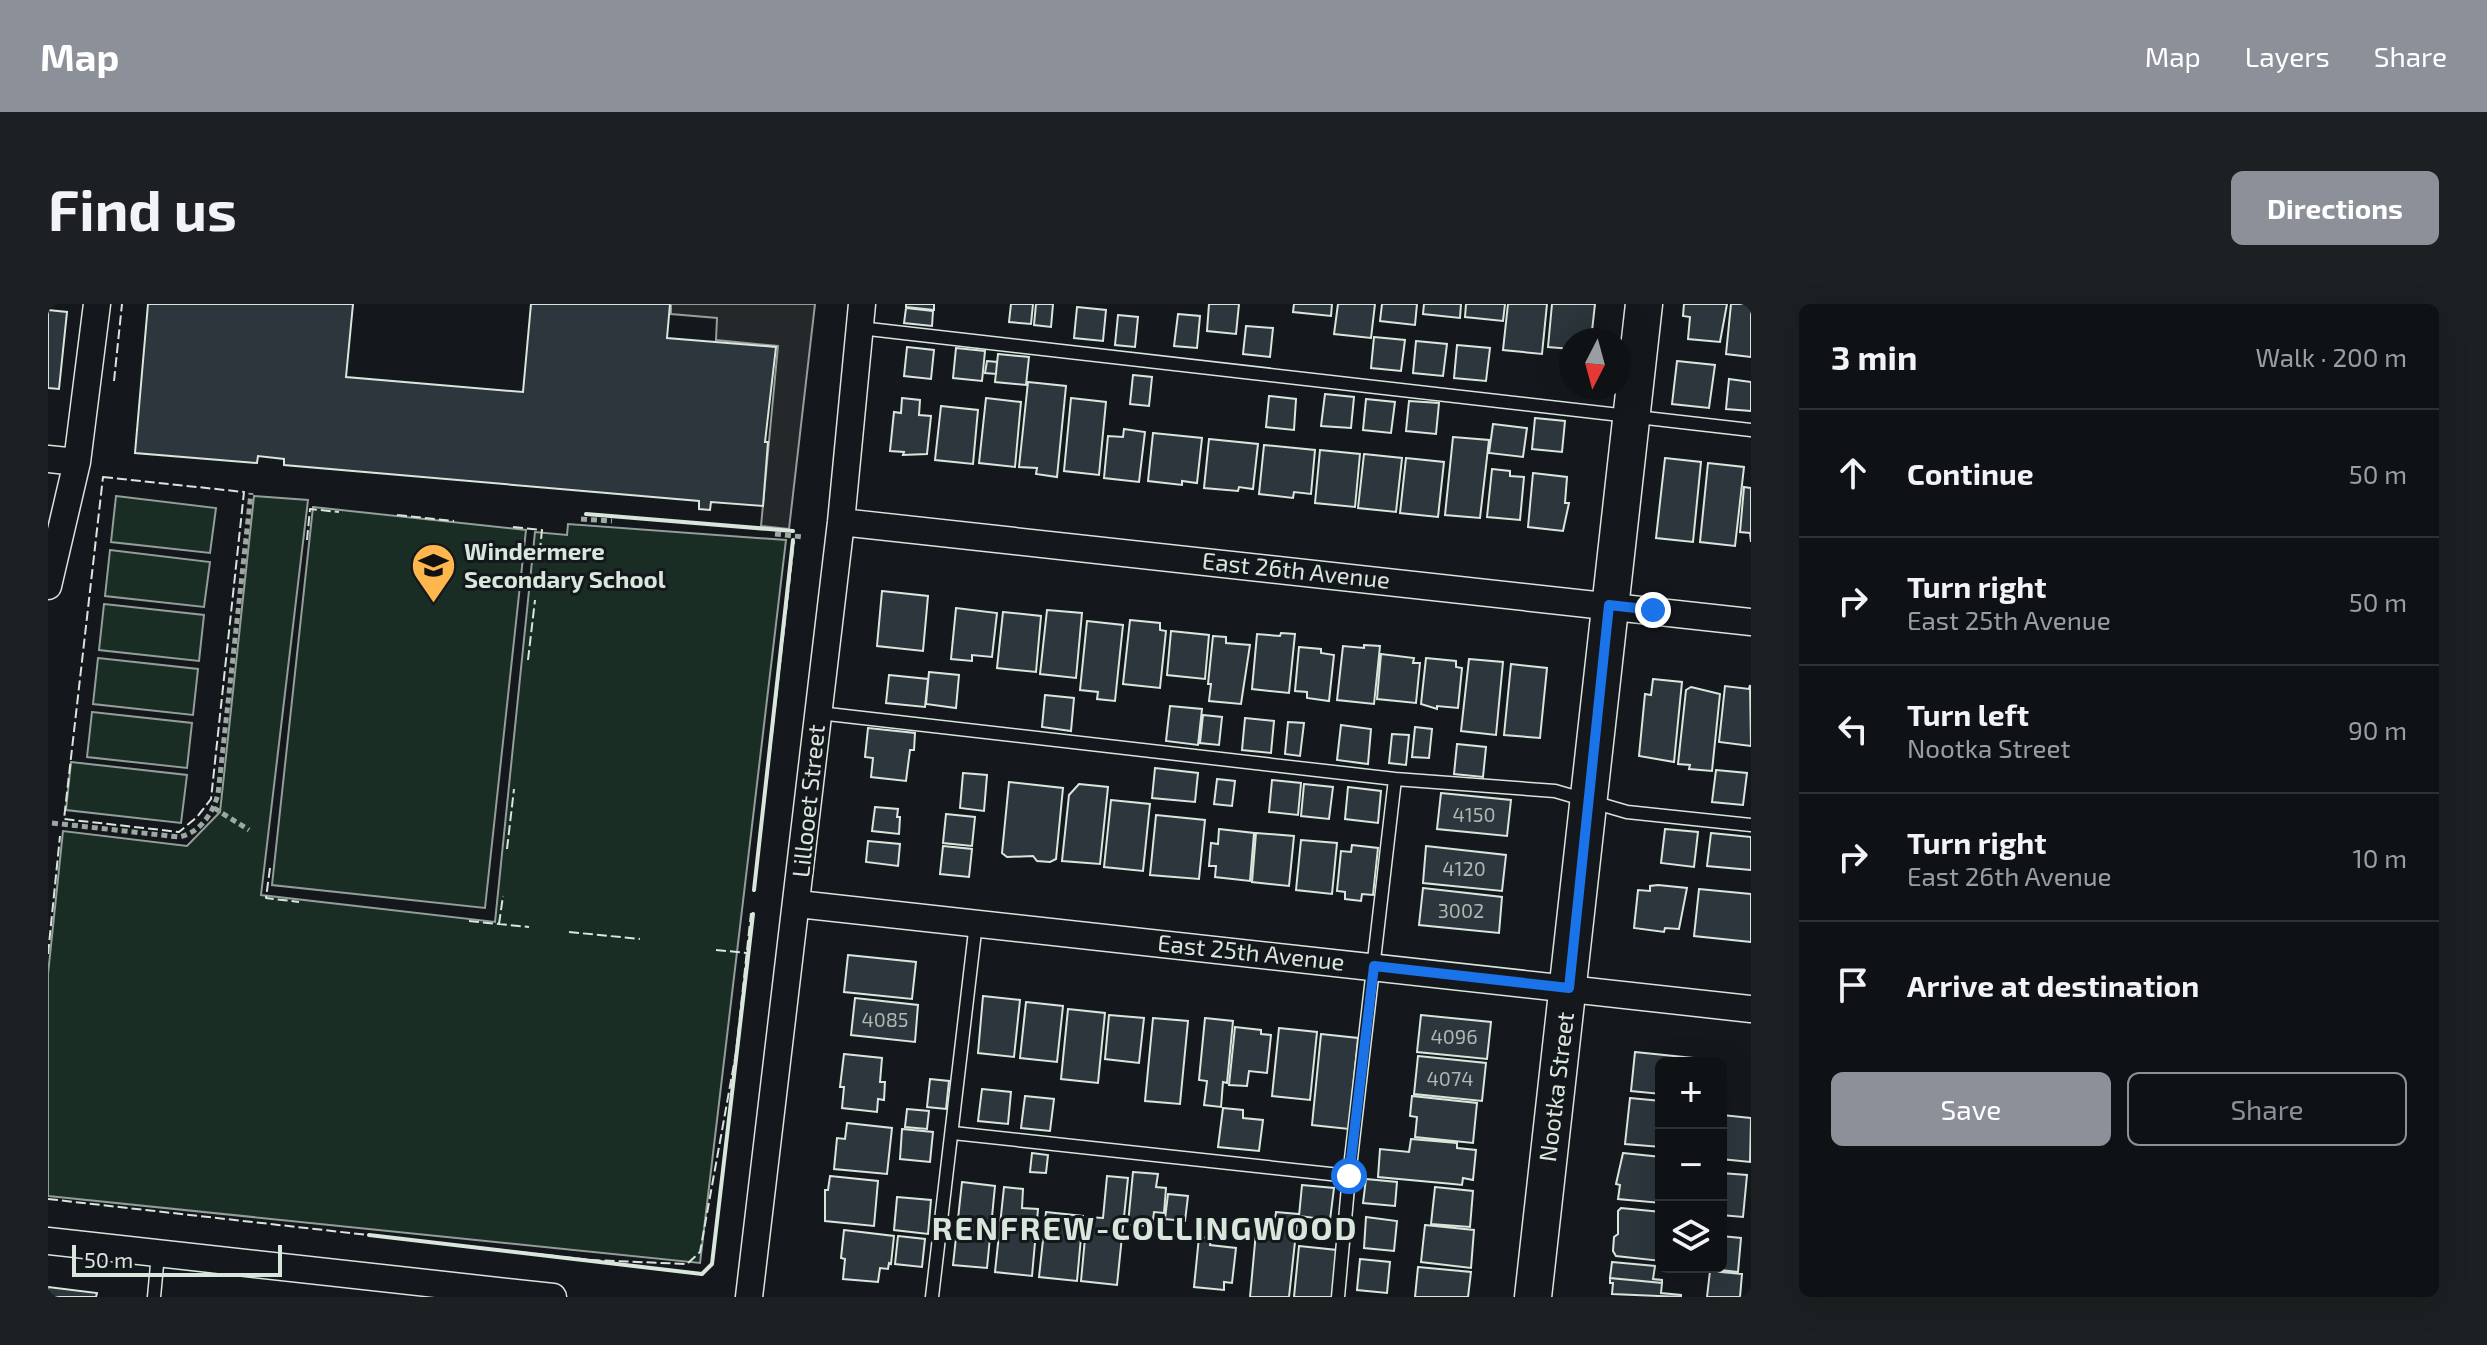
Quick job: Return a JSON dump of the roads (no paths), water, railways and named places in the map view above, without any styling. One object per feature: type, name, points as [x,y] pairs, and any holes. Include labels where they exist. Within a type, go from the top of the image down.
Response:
[{"type":"street","points":[[48,586],[77,462],[97,304]]},
{"type":"street","name":"Nootka Street","points":[[1533,1297],[1644,304]]},
{"type":"street","name":"Lillooet Street","points":[[749,1297],[798,904],[861,316]]},
{"type":"street","points":[[48,459],[77,462]]},
{"type":"street","name":"East 26th Avenue","points":[[841,522],[1751,622]]},
{"type":"street","name":"East 25th Avenue","points":[[798,904],[1751,1009]]},
{"type":"street","points":[[48,1241],[553,1297]]},
{"type":"lane","points":[[861,316],[1751,430]]},
{"type":"lane","points":[[819,713],[1395,779],[1555,791],[1627,812],[1751,825]]},
{"type":"lane","points":[[1338,1297],[1395,779]]},
{"type":"lane","points":[[932,1297],[976,923]]},
{"type":"lane","points":[[953,1133],[1349,1176]]},
{"type":"lane","points":[[154,1297],[158,1254]]},
{"type":"place","name":"Windermere Secondary School","points":[[433,605]]},
{"type":"district","name":"RENFREW-COLLINGWOOD","points":[[1145,1229]]}]
